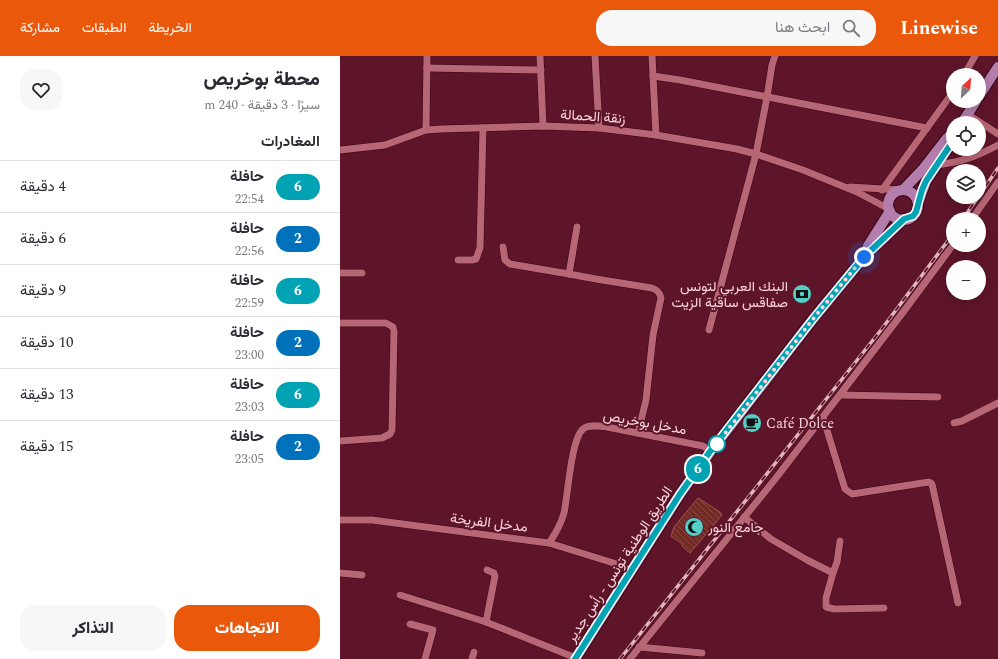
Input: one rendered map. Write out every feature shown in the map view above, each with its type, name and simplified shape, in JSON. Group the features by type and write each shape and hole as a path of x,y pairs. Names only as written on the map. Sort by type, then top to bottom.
{"main road":[{"path":"986,85 998,67"},
{"path":"968,114 972,108"},
{"path":"946,139 923,169 902,190 892,195 888,204 889,210 896,217 904,219 913,216 926,181 946,151"},
{"path":"902,190 914,195 918,203"},
{"name":"الطريق الوطنية تونس - رأس جدير","path":"864,257 871,241 889,210"},
{"name":"الطريق الوطنية تونس - رأس جدير","path":"575,658 680,494 707,448 864,257 904,219"}],"street":[{"path":"426,130 427,56"},
{"path":"540,56 543,126"},
{"path":"594,56 599,128"},
{"path":"652,56 656,135"},
{"path":"709,330 756,154 772,65 775,56"},
{"path":"968,68 975,56"},
{"path":"427,68 541,70"},
{"path":"653,76 927,128"},
{"path":"882,190 946,102"},
{"path":"968,114 998,134"},
{"name":"زنقة الحمالة","path":"340,150 386,144 426,130 543,126 599,128 656,135 756,154 803,170 889,210"},
{"path":"458,260 476,259 480,248 483,128"},
{"path":"936,165 960,162 986,152 998,145"},
{"path":"977,212 998,182"},
{"path":"840,186 882,190 902,190"},
{"path":"569,274 577,227"},
{"path":"503,246 505,260 510,264 652,288 657,290 660,294 661,298 650,356 646,400 638,433"},
{"path":"630,659 776,478 948,252"},
{"path":"340,273 362,273"},
{"path":"340,324 386,323 393,327 394,331 392,423 390,434 382,438 340,441"},
{"path":"840,395 938,397"},
{"path":"954,423 998,403"},
{"path":"823,416 845,489 852,494 929,482 932,484 958,603"},
{"name":"مدخل بوخريص","path":"549,543 557,532 564,511 573,456 576,442 581,430 588,427 598,426 707,448"},
{"path":"744,517 771,538 833,573"},
{"name":"مدخل الفريخة","path":"340,520 372,520 549,543 620,565 630,571"},
{"path":"840,541 837,562 826,598 826,607 834,609 884,608"},
{"path":"486,622 495,576 494,573 487,570"},
{"path":"340,573 362,575"},
{"path":"400,595 486,622 575,658"},
{"path":"410,624 433,630 425,659"},
{"path":"639,646 702,653"},
{"path":"685,651 685,659"}],"building":[{"path":"698,498 720,512 722,515 690,553 681,543 671,536 674,527"}],"railway":[{"path":"986,186 998,168"},
{"path":"968,212 973,204"},
{"path":"620,659 881,330 946,243"}],"bus line":[{"name":"6","path":"575,659 680,494 711,450 813,319 864,257 904,219 913,216 916,212 926,181 946,151"}],"place":[{"name":"البنك العربي لتونس صفاقس ساقية الزيت","path":"802,294"},
{"name":"Café Dolce","path":"752,423"},
{"name":"جامع النور","path":"694,527"}],"route":[{"path":"717,444 813,319 864,257"}]}
